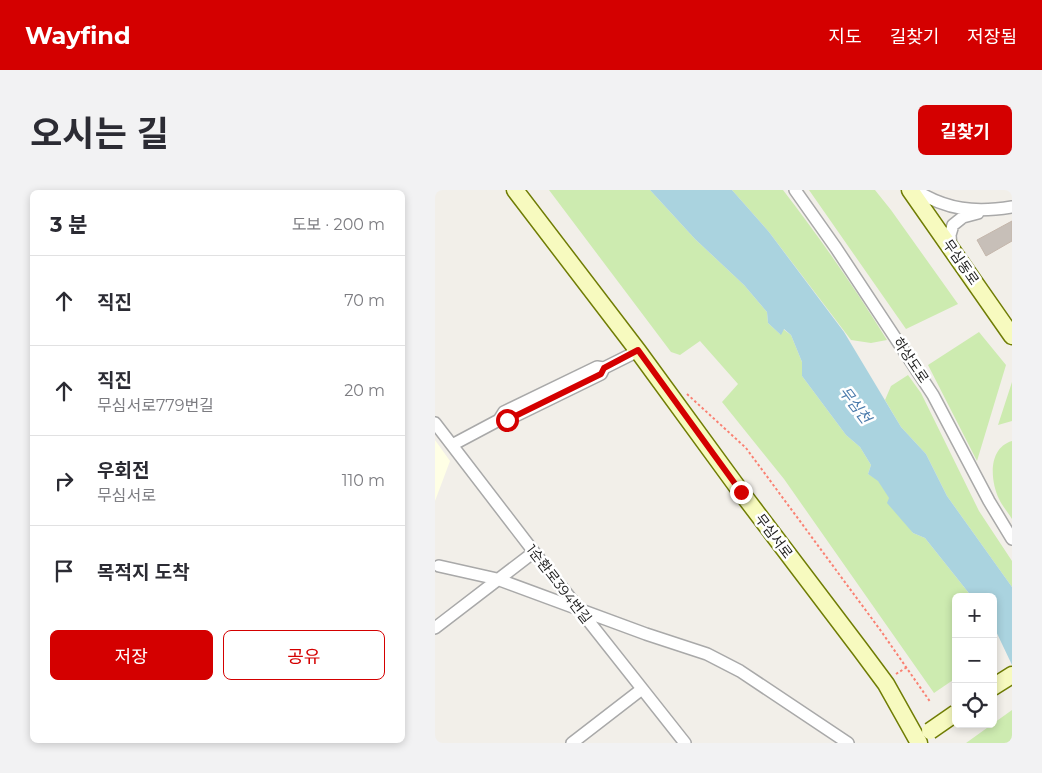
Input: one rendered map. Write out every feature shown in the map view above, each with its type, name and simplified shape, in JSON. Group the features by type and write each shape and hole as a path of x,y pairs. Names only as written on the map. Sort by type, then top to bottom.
{"street":[{"name":"무심서로","path":"515,190 638,350 741,492 886,684 920,739"},
{"name":"하상도로","path":"795,190 842,256 933,394 989,502 1012,539"},
{"name":"무심동로","path":"910,190 1012,336"},
{"path":"915,190 946,206 968,210 1012,207"},
{"path":"951,248 950,235 953,225 963,218 987,210"},
{"path":"452,445 499,420 504,412 597,367 604,368 638,350"},
{"name":"1순환로394번길","path":"435,423 685,743"},
{"path":"435,628 534,552"},
{"path":"439,566 497,580 707,654 740,672 848,743"},
{"path":"997,684 1012,675"},
{"path":"572,743 642,689"},
{"path":"920,739 952,716"}],"path":[{"path":"687,394 746,448 907,667 931,703"},
{"path":"894,675 907,667"}],"shaded area":[{"path":"435,440 450,461 435,501"}],"green space":[{"path":"549,190 650,190 695,239 744,285 767,312 768,323 780,334 783,329 791,335 802,362 802,376 846,435 860,447 871,465 868,474 878,480 913,533 925,538 969,593 952,593 952,681 934,693 784,479 722,402 738,384 700,341 680,355 671,352"},
{"path":"732,190 783,190 837,264 887,340 871,343 851,340 769,232"},
{"path":"809,190 875,190 958,304 906,329"},
{"path":"979,332 1006,365 977,461 928,365"},
{"path":"908,375 921,393 979,511 1012,561 1012,587 947,496 926,454 901,427 885,400 891,386"},
{"path":"1012,382 1012,421 998,425"},
{"path":"1012,441 1012,519 996,491 993,466 999,450"},
{"path":"1012,710 1012,743 966,743 987,728 997,728 997,721"}],"water":[{"name":"무심천","path":"650,190 732,190 769,232 844,332 901,427 926,454 947,496 1012,587 1012,665 997,633 997,593 969,593 925,538 913,533 887,503 889,498 878,481 868,474 871,465 860,447 846,435 802,376 802,362 791,335 784,329 781,335 768,323 767,312 744,285 695,239"}],"building":[{"path":"1012,221 1012,241 986,256 977,240"}],"route":[{"path":"507,420 601,374 604,368 638,350 741,492"}]}
